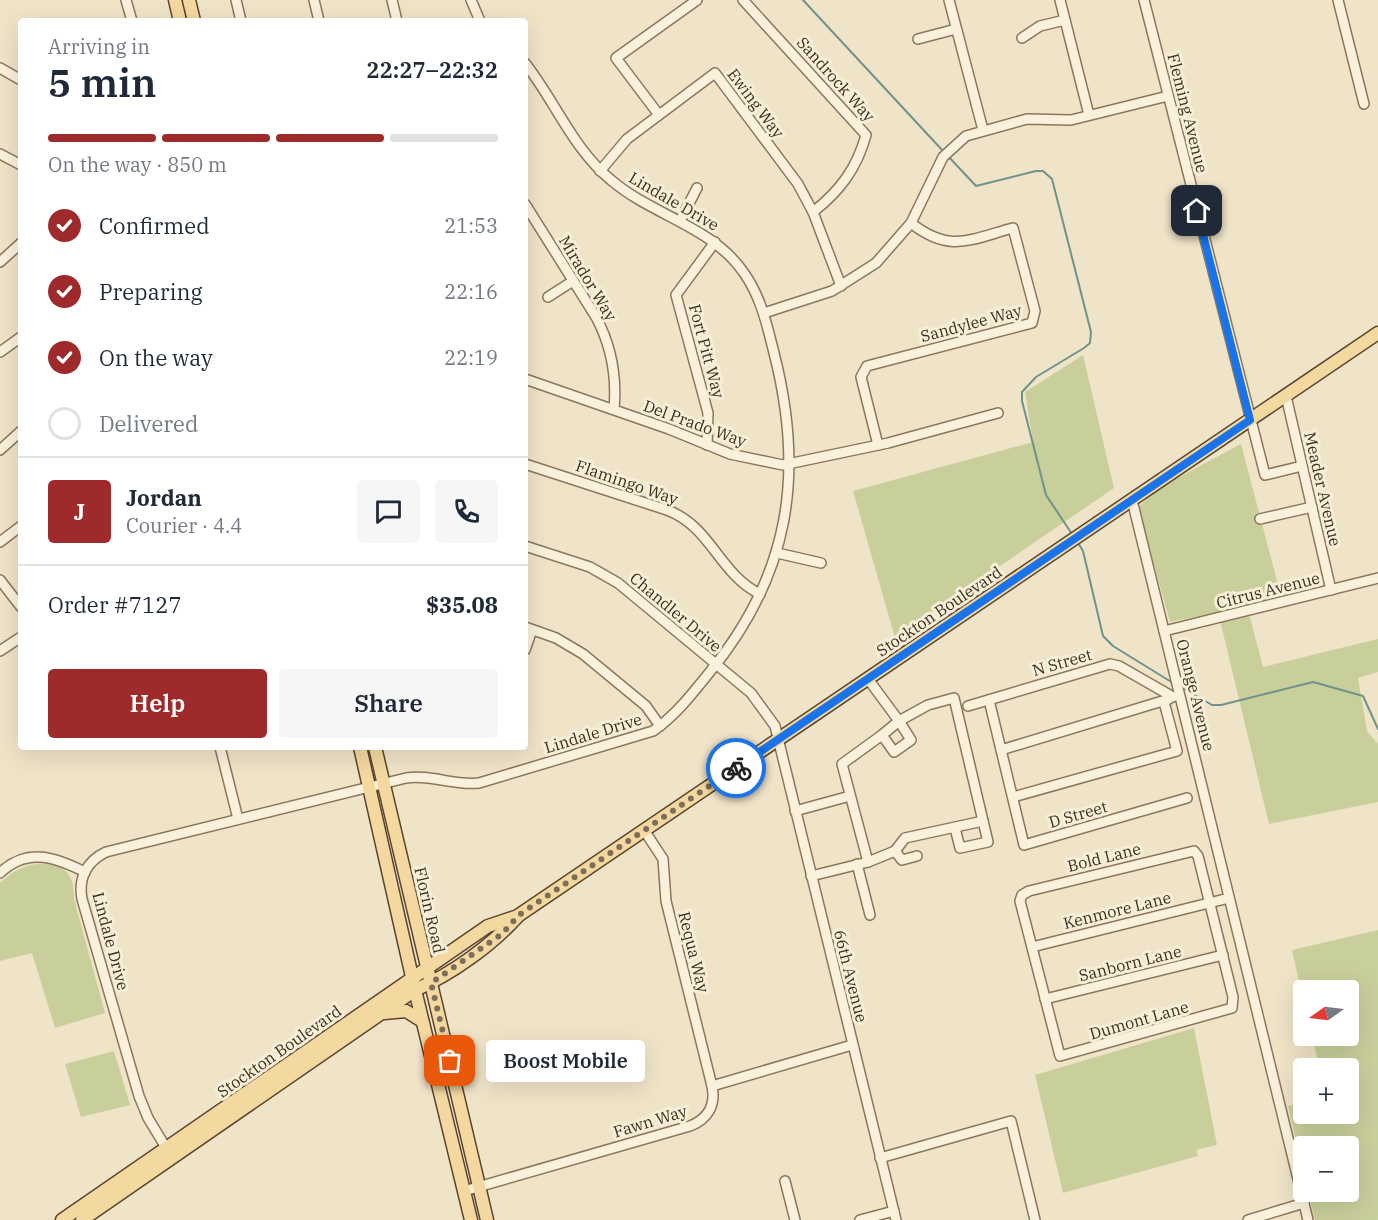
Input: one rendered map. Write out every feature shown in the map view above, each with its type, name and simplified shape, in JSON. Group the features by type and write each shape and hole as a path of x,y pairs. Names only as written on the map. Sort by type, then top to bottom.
{"main road":[{"path":"175,0 179,18"},
{"path":"189,0 193,18"},
{"name":"Stockton Boulevard","path":"82,1220 170,1153 414,985 431,983 502,934 519,915 1378,333"},
{"name":"Florin Road","path":"361,750 422,1021 471,1220"},
{"name":"Florin Road","path":"376,750 487,1220"},
{"name":"Stockton Boulevard","path":"62,1220 170,1153 383,1013 414,985 426,969 488,926 519,915"},
{"path":"420,941 435,952 453,951"},
{"path":"383,1013 406,1011 422,1021"}],"street":[{"path":"126,0 131,18"},
{"path":"236,0 240,18"},
{"path":"314,0 318,18"},
{"path":"392,0 396,18"},
{"path":"471,0 479,18"},
{"path":"659,115 616,58 697,0"},
{"name":"Sandrock Way","path":"743,0 866,135 848,177 838,190 813,212"},
{"path":"949,0 983,129"},
{"path":"1060,0 1089,116"},
{"name":"Fleming Avenue","path":"1144,0 1265,475 1302,466"},
{"path":"1338,0 1364,104"},
{"path":"1022,38 1034,29 1065,20"},
{"path":"918,39 957,29"},
{"path":"0,68 18,78"},
{"name":"Lindale Drive","path":"170,1153 148,1118 139,1096 82,900 81,885 85,872 93,860 106,852 384,783 421,777 456,784 479,783 646,733 660,726 679,709 717,664 742,628 760,594 777,553 787,508 791,464 784,396 764,313 743,271 715,242 631,195 600,171 578,144 528,68"},
{"name":"Ewing Way","path":"600,171 621,143 715,73 788,171 813,212 841,286"},
{"path":"764,313 807,301 841,286 876,263 911,223 929,191 942,160 953,145 966,136 983,129 1027,119 1063,120 1089,116 1168,96"},
{"path":"0,154 18,163"},
{"path":"680,221 697,188"},
{"name":"Mirador Way","path":"528,209 600,324 610,350 615,379 614,410"},
{"name":"Sandylee Way","path":"878,445 861,378 867,366 1032,323 1035,318 1013,228 977,240 956,243 930,236 911,223"},
{"name":"Fort Pitt Way","path":"707,445 708,413 676,295 715,242"},
{"path":"0,262 18,246"},
{"path":"548,297 573,281"},
{"path":"0,352 18,339"},
{"name":"Del Prado Way","path":"528,380 748,459 791,464 878,445 998,412"},
{"name":"Meader Avenue","path":"1286,396 1331,590"},
{"path":"0,450 18,434"},
{"name":"Flamingo Way","path":"528,465 667,510 687,520 708,539 728,571 760,594"},
{"name":"Orange Avenue","path":"1132,500 1174,672 1174,696 1229,898 1308,1220"},
{"path":"1260,519 1312,507"},
{"path":"0,542 18,528"},
{"name":"Chandler Drive","path":"528,547 582,564 625,587 751,693 775,726 778,740"},
{"path":"777,553 821,563"},
{"name":"Citrus Avenue","path":"1164,631 1378,578"},
{"path":"0,580 18,603"},
{"path":"528,628 556,638 583,654 646,705 660,726"},
{"path":"0,651 18,638"},
{"name":"N Street","path":"968,706 1110,664 1119,666 1174,696"},
{"path":"868,679 911,740 894,753 882,735"},
{"path":"989,700 1012,797 1177,751 1174,696 1001,750"},
{"path":"868,862 842,764 899,721 928,705 954,698 988,842 960,849 955,828"},
{"name":"66th Avenue","path":"778,740 895,1216"},
{"path":"221,750 238,819"},
{"path":"795,811 850,796"},
{"name":"D Street","path":"1012,797 1024,846 1187,798"},
{"path":"811,876 868,862 895,851 905,838 983,821"},
{"name":"Requa Way","path":"644,830 663,859 666,901 712,1086"},
{"path":"895,851 902,860 917,856"},
{"name":"Bold Lane","path":"1032,947 1020,901 1022,895 1029,891 1194,852 1198,856 1210,903"},
{"path":"0,873 14,862 36,856 58,859 85,872"},
{"path":"857,864 870,915"},
{"path":"1210,903 1229,898"},
{"name":"Kenmore Lane","path":"1032,947 1210,903"},
{"name":"Dumont Lane","path":"1032,947 1058,1054 1068,1056 1229,1009 1233,1001 1210,903"},
{"name":"Sanborn Lane","path":"1045,999 1223,955"},
{"path":"712,1086 852,1045"},
{"name":"Fawn Way","path":"464,1191 697,1124 711,1108 712,1086"},
{"path":"880,1158 1011,1120 1035,1220"},
{"path":"785,1181 795,1220"},
{"path":"1248,1220 1304,1203"},
{"path":"860,1220 895,1216"}],"green space":[{"path":"1083,355 1114,488 895,638 853,491 1033,442 1025,392"},
{"path":"1241,444 1282,600 1248,610 1263,667 1378,639 1378,672 1358,678 1367,731 1378,744 1378,802 1269,824 1218,612 1170,622 1138,508 1155,490"},
{"path":"47,863 65,871 71,879 74,899 105,1013 55,1028 32,953 0,961 0,883 22,868"},
{"path":"1378,930 1378,1220 1315,1220 1311,1202 1359,1202 1359,1136 1295,1136 1288,1106 1293,1105 1293,1124 1359,1124 1359,1058 1317,1058 1314,1046 1359,1046 1359,980 1299,980 1292,950"},
{"path":"1194,1028 1217,1145 1196,1150 1198,1156 1063,1193 1035,1075"},
{"path":"114,1051 130,1105 81,1117 65,1064"}],"waterway":[{"path":"803,0 943,151"},
{"path":"947,155 976,186 1036,171 1043,171 1052,179 1091,332 1090,343 1036,377 1022,392 1022,401 1046,495 1072,534"},
{"path":"1077,541 1083,551 1103,636 1113,646 1173,683"},
{"path":"1181,687 1212,705 1221,705 1313,682 1363,696 1378,729"}],"way so far":[{"path":"450,1061 431,983 502,934 519,915 736,768"}],"place":[{"name":"Boost Mobile","path":"450,1061"}],"route":[{"path":"736,768 1250,420 1197,211"}]}
